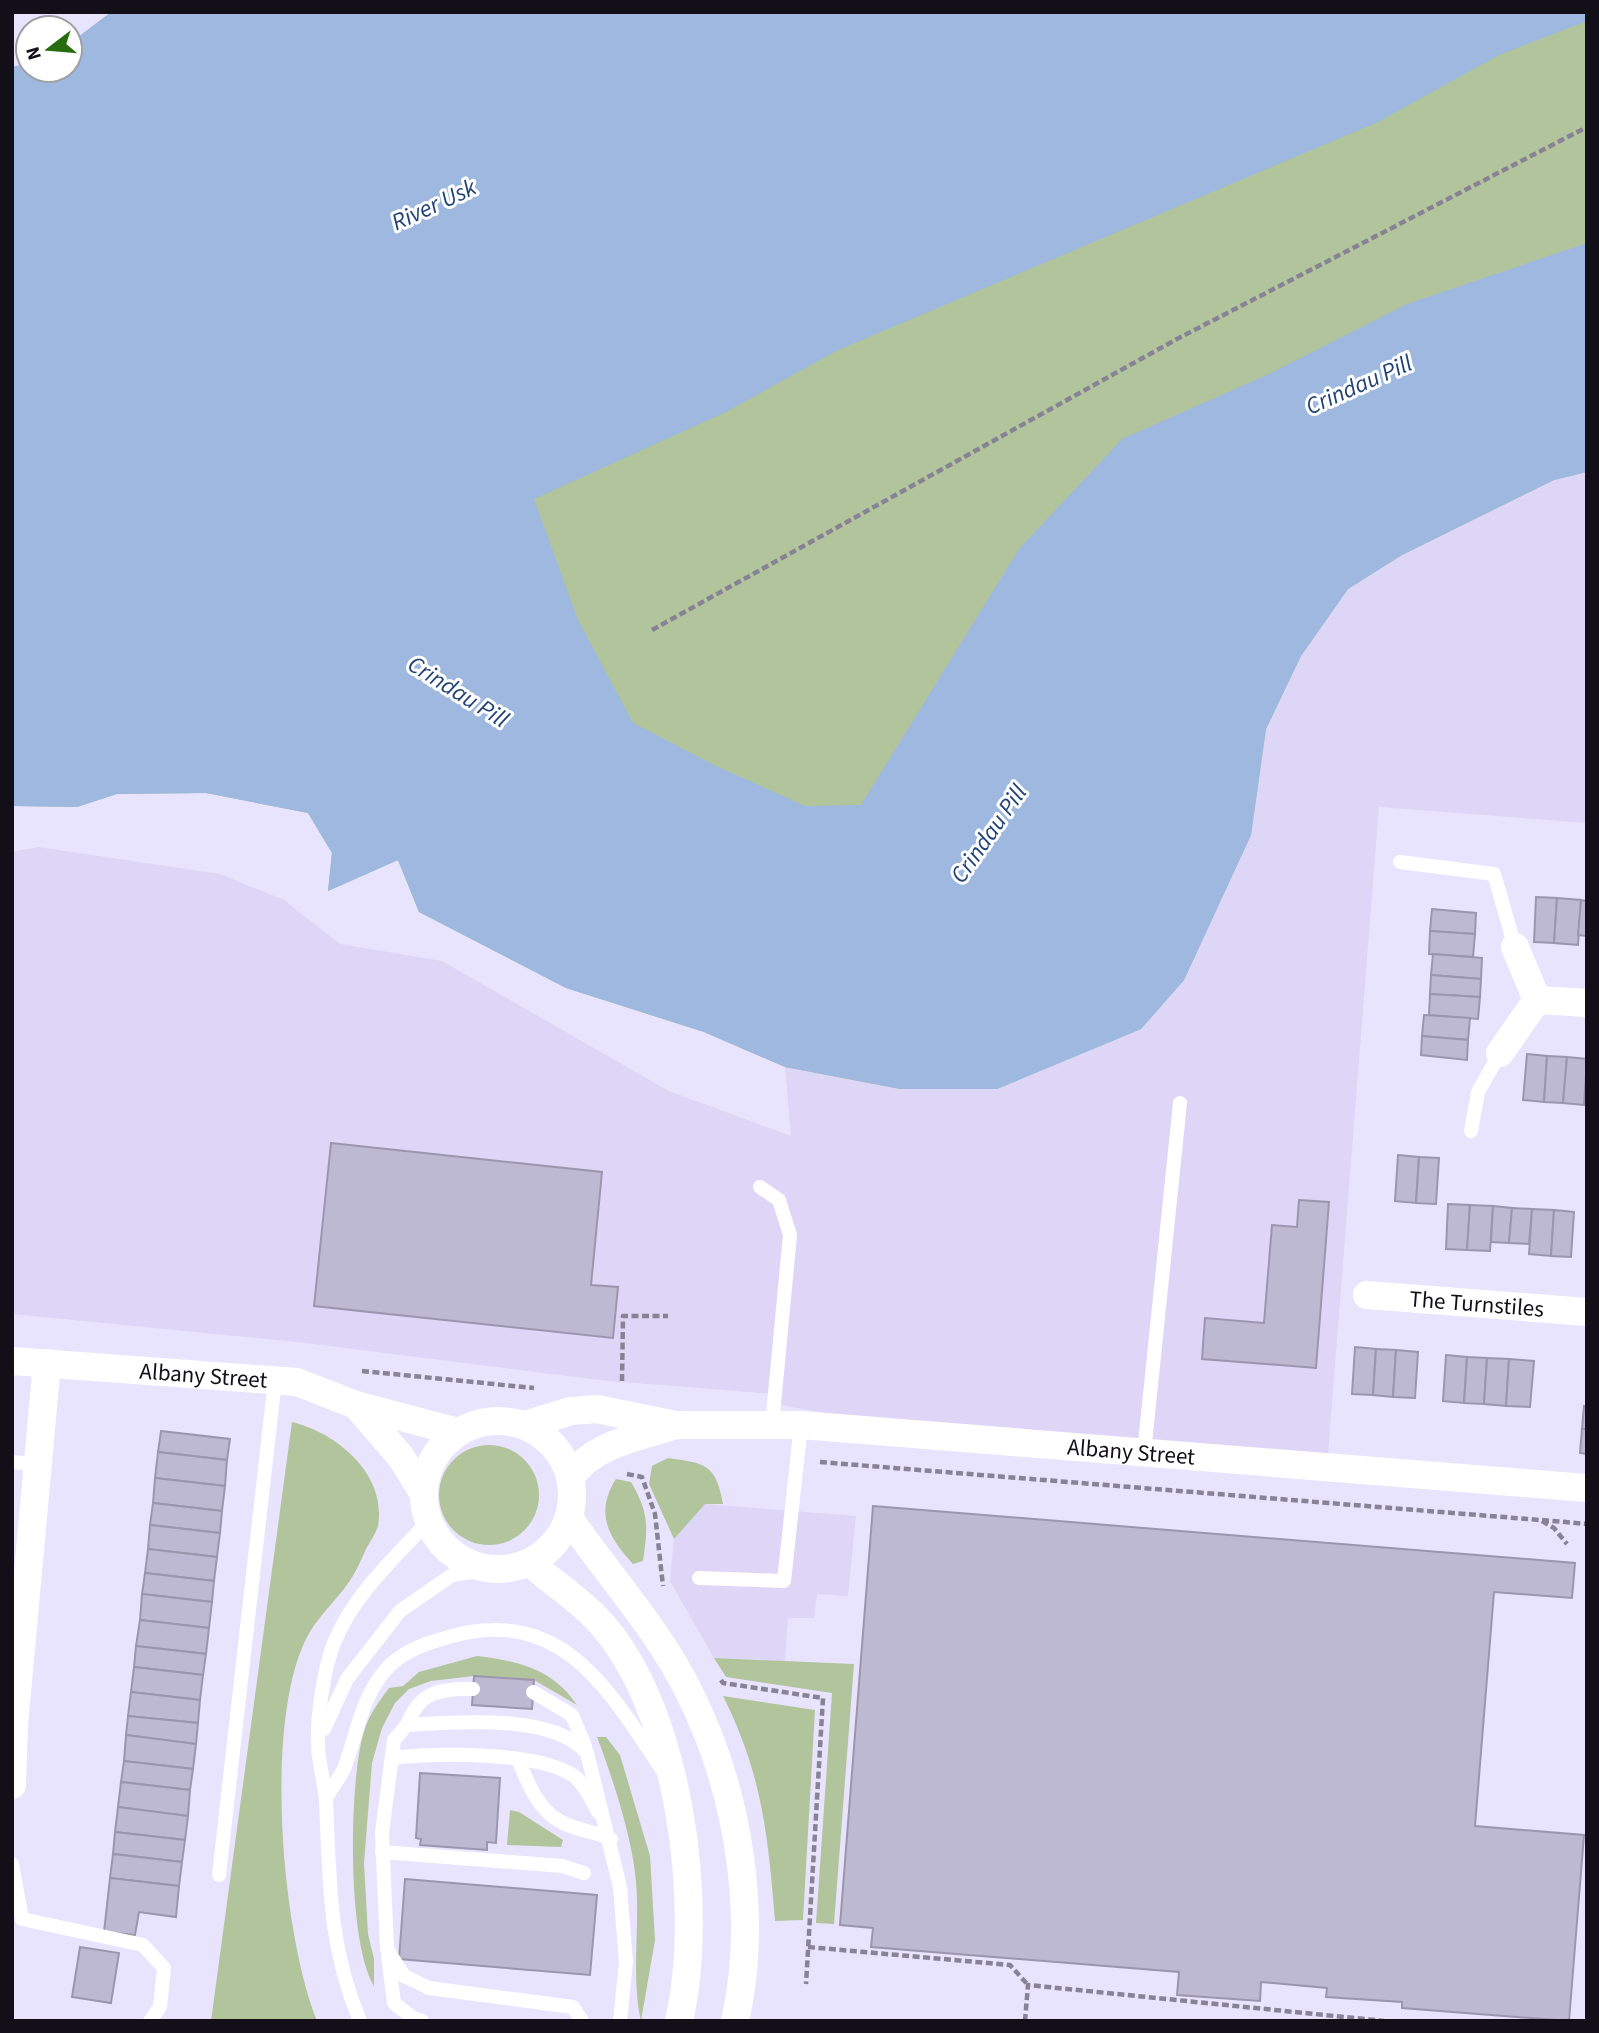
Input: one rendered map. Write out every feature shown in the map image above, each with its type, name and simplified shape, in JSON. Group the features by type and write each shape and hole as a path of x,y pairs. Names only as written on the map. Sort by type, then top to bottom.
{"street":[{"path":"1516,947 1537,1000"},
{"path":"1537,1000 1587,1003"},
{"path":"1500,1053 1537,1000"},
{"name":"The Turnstiles","path":"1367,1295 1587,1312"},
{"name":"Albany Street","path":"12,1361 297,1382 356,1405 458,1432"},
{"path":"12,1785 25,1463 47,1363"},
{"name":"Albany Street","path":"356,1405 401,1457 423,1493"},
{"name":"Albany Street","path":"525,1425 571,1411 597,1409 676,1425 801,1425 1587,1488"},
{"path":"491,1420 525,1425 555,1446 570,1478 573,1498 569,1518 554,1544 530,1563 510,1569 490,1569 470,1564 452,1554 438,1539 428,1522 423,1493 433,1458 458,1432 491,1420"},
{"name":"Albany Street","path":"570,1478 579,1465 595,1453 676,1425"},
{"path":"569,1518 663,1648 691,1694 729,1797 742,1867 741,1994 735,2021"},
{"path":"530,1563 599,1621 641,1682 672,1784 685,1846 691,1916 679,2021"}],"lane":[{"path":"1400,862 1494,874 1516,947"},
{"path":"1471,1131 1478,1092 1500,1053"},
{"path":"1144,1453 1180,1103"},
{"path":"760,1188 779,1200 790,1235 772,1424"},
{"path":"219,1875 275,1380"},
{"path":"699,1578 784,1581 801,1425"},
{"path":"360,2021 344,1983 333,1934 326,1798 318,1743 326,1672 334,1643 359,1600 428,1522"},
{"path":"318,1743 347,1679 400,1611 452,1576 490,1569"},
{"path":"326,1798 344,1767 358,1717 384,1671 401,1657 425,1644 494,1629 553,1642 580,1661 609,1690 672,1784"},
{"path":"422,2021 413,2018 394,2003 387,1949 382,1833 391,1758 394,1740 407,1725 423,1697 435,1690 473,1689"},
{"path":"533,1692 572,1715 587,1753 611,1839 620,1887 625,1962 620,2021"},
{"path":"407,1725 455,1722 541,1727 577,1741 587,1753"},
{"path":"391,1758 419,1755 518,1759 558,1768 577,1778 611,1839"},
{"path":"518,1759 536,1798 549,1812 565,1824 611,1839"},
{"path":"382,1852 559,1865 584,1873"},
{"path":"12,1864 22,1919 143,1945 164,1968 160,2007 150,2021"},
{"path":"387,1949 404,1976 429,1988 573,2007 582,2021"}],"path":[{"path":"652,631 1177,339 1587,127"},
{"path":"622,1395 623,1316 668,1316"},
{"path":"361,1371 542,1388"},
{"path":"797,1460 1587,1524"},
{"path":"627,1468 617,1472 642,1477 655,1514 662,1584 668,1595"},
{"path":"1541,1520 1554,1528 1567,1544"},
{"path":"716,1672 723,1683 823,1698 806,1984"},
{"path":"808,1947 1010,1965 1028,1985 1384,2021"},
{"path":"1025,2021 1028,1985"},
{"path":"1288,2012 1288,2021"}],"shaded area":[{"path":"1587,472 1587,823 1379,807 1327,1467 976,1440 775,1404 775,1394 599,1380 298,1342 12,1314 12,852 38,847 220,874 284,900 340,944 442,961 669,1091 791,1136 785,1067 900,1089 1251,835 1266,729 1301,656 1348,589 1402,555 1554,480"},
{"path":"705,1504 856,1516 848,1596 817,1594 814,1618 788,1618 785,1661 714,1658 670,1581 674,1539"}],"green space":[{"path":"1587,12 1587,472 1554,480 1402,555 1348,589 1301,656 1266,729 1251,835 1184,980 1141,1029 997,1089 900,1089 785,1067 704,1032 566,988 419,912 398,860 328,891 332,853 308,813 206,793 117,794 77,807 12,806 12,534"},
{"path":"292,1422 326,1436 355,1459 367,1473 375,1489 379,1507 377,1529 354,1574 314,1625 305,1641 292,1679 285,1725 282,1831 287,1885 305,1983 317,2021 211,2021"},
{"path":"479,1445 499,1445 525,1459 536,1476 539,1495 536,1514 525,1531 499,1545 479,1545 461,1537 447,1523 439,1505 439,1485 447,1467 461,1453"},
{"path":"668,1458 700,1464 707,1468 717,1481 723,1504 705,1504 674,1539 649,1484 652,1466"},
{"path":"616,1479 631,1482 646,1520 643,1561 633,1564 611,1535 605,1514 609,1491"},
{"path":"477,1656 520,1664 546,1675 577,1705 534,1680 474,1676 431,1681 409,1689 395,1703 382,1728 372,1763 364,1863 368,1934 374,1959 374,1986 365,1965 359,1935 353,1863 355,1790 365,1728 389,1688 403,1686 419,1672"},
{"path":"714,1658 854,1664 834,1924 816,1923 832,1693 726,1677"},
{"path":"723,1696 815,1710 803,1920 775,1921 766,1833 755,1779 747,1752"},
{"path":"597,1737 606,1737 620,1755 650,1856 655,1940 641,2021 636,1970 637,1899 634,1865 621,1808"},
{"path":"510,1810 519,1812 563,1840 561,1847 507,1845"}],"water":[{"path":"111,12 1587,12 1587,21 1499,55 1378,122 838,350 726,412 534,499 578,620 633,723 716,766 805,806 861,805 1019,549 1122,439 1269,374 1407,304 1587,243 1587,472 1554,480 1402,555 1348,589 1301,656 1266,729 1251,835 1184,980 1141,1029 997,1089 900,1089 785,1067 704,1032 566,988 419,912 398,860 328,891 332,853 308,813 206,793 117,794 77,807 12,806 12,67 14,84 84,84 84,32"}],"building":[{"path":"1536,897 1557,898 1554,943 1534,942"},
{"path":"1557,898 1581,900 1578,945 1554,943"},
{"path":"1581,900 1587,901 1587,936 1578,935"},
{"path":"1432,909 1476,913 1475,934 1430,931"},
{"path":"1430,931 1475,934 1473,957 1429,954"},
{"path":"1433,954 1482,958 1481,979 1431,975"},
{"path":"1431,975 1481,979 1480,997 1430,994"},
{"path":"1430,994 1480,997 1478,1019 1429,1015"},
{"path":"1424,1015 1470,1018 1468,1040 1422,1036"},
{"path":"1422,1036 1468,1040 1467,1060 1421,1055"},
{"path":"1527,1054 1547,1056 1544,1102 1523,1100"},
{"path":"1547,1056 1567,1057 1563,1103 1544,1102"},
{"path":"1567,1057 1587,1059 1584,1105 1563,1103"},
{"path":"331,1143 602,1172 591,1285 618,1287 613,1338 314,1306"},
{"path":"1398,1155 1419,1157 1416,1203 1395,1201"},
{"path":"1419,1157 1439,1158 1436,1204 1416,1203"},
{"path":"1299,1200 1329,1202 1316,1368 1202,1359 1205,1318 1264,1323 1272,1225 1297,1227"},
{"path":"1448,1204 1470,1205 1467,1250 1446,1249"},
{"path":"1470,1205 1493,1206 1490,1251 1467,1250"},
{"path":"1493,1206 1512,1208 1509,1243 1491,1242"},
{"path":"1512,1208 1532,1209 1529,1244 1509,1243"},
{"path":"1532,1209 1554,1210 1551,1256 1529,1254"},
{"path":"1554,1210 1574,1212 1571,1257 1551,1256"},
{"path":"1355,1347 1376,1349 1373,1395 1352,1394"},
{"path":"1376,1349 1396,1350 1393,1397 1373,1395"},
{"path":"1396,1350 1418,1352 1415,1398 1393,1397"},
{"path":"1446,1355 1467,1357 1464,1403 1443,1401"},
{"path":"1467,1357 1487,1358 1484,1404 1464,1403"},
{"path":"1487,1358 1509,1359 1506,1406 1484,1404"},
{"path":"1509,1359 1534,1361 1530,1407 1506,1406"},
{"path":"1584,1406 1587,1407 1587,1429 1582,1429"},
{"path":"1582,1429 1587,1429 1587,1454 1580,1453"},
{"path":"161,1431 230,1439 227,1460 158,1452"},
{"path":"158,1452 227,1460 225,1486 155,1478"},
{"path":"155,1478 225,1486 222,1511 153,1503"},
{"path":"153,1503 222,1511 220,1533 150,1525"},
{"path":"873,1506 1575,1563 1572,1598 1494,1592 1475,1826 1584,1835 1569,2021 1402,2008 1402,2002 1326,1997 1327,1988 1261,1982 1260,2001 1177,1995 1179,1972 871,1947 873,1928 840,1925"},
{"path":"150,1525 220,1533 217,1557 148,1549"},
{"path":"148,1549 217,1557 214,1581 145,1573"},
{"path":"145,1573 214,1581 212,1602 142,1594"},
{"path":"142,1594 212,1602 209,1628 140,1620"},
{"path":"140,1620 209,1628 206,1654 136,1646"},
{"path":"136,1646 206,1654 203,1675 134,1667"},
{"path":"134,1667 203,1675 200,1700 131,1692"},
{"path":"474,1676 534,1680 532,1709 472,1705"},
{"path":"131,1692 200,1700 198,1723 128,1716"},
{"path":"128,1716 198,1723 196,1744 126,1735"},
{"path":"126,1735 196,1744 193,1769 124,1761"},
{"path":"124,1761 193,1769 190,1790 121,1782"},
{"path":"420,1773 500,1778 496,1843 487,1842 487,1850 420,1845 421,1839 416,1838"},
{"path":"121,1782 190,1790 188,1816 118,1807"},
{"path":"118,1807 188,1816 185,1840 115,1832"},
{"path":"115,1832 185,1840 182,1862 113,1854"},
{"path":"113,1854 182,1862 179,1886 110,1878"},
{"path":"110,1878 179,1886 176,1917 139,1912 135,1935 104,1932"},
{"path":"405,1879 597,1895 590,1975 399,1959"},
{"path":"80,1947 119,1953 111,2003 72,1997"}],"water label":[{"name":"River Usk","path":"434,205"},
{"name":"Crindau Pill","path":"1359,385"},
{"name":"Crindau Pill","path":"458,692"},
{"name":"Crindau Pill","path":"989,834"}]}
